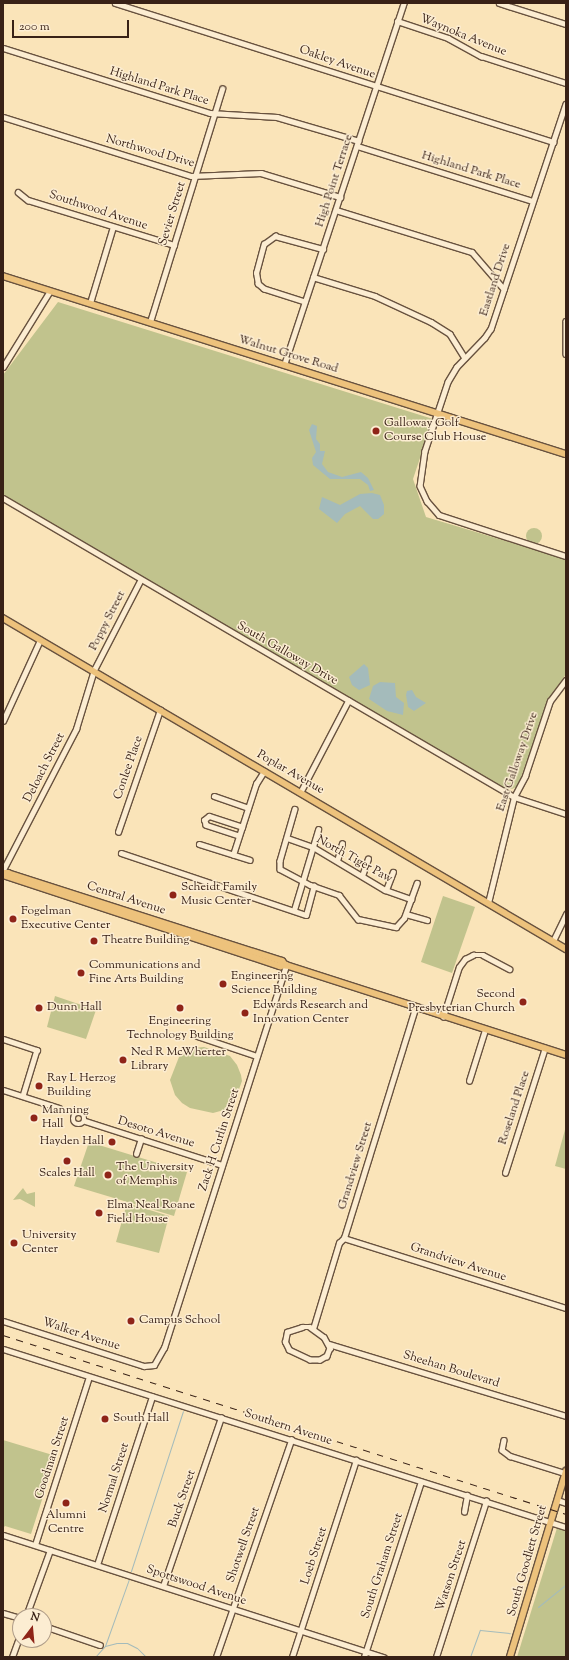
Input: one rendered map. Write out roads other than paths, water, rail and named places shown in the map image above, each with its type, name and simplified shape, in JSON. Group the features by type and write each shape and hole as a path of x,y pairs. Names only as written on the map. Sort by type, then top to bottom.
{"main road":[{"name":"Walnut Grove Road","path":"3,276 566,454"},
{"name":"Poplar Avenue","path":"3,618 94,670 566,949"},
{"name":"Central Avenue","path":"3,873 273,964 286,965 442,1017 566,1055"},
{"name":"South Goodlett Street","path":"510,1657 566,1472"}],"street":[{"name":"Oakley Avenue","path":"115,3 553,142"},
{"path":"499,3 566,24"},
{"name":"High Point Terrace","path":"284,365 358,144 398,21 402,4"},
{"name":"Waynoka Avenue","path":"398,21 448,38 481,56 566,84"},
{"name":"Highland Park Place","path":"3,48 214,114 281,117 358,144 533,201"},
{"name":"Sevier Street","path":"150,322 222,89"},
{"name":"Eastland Drive","path":"566,104 489,333 465,358 451,377 425,451 420,486 427,501 439,515 566,556"},
{"name":"Northwood Drive","path":"3,118 195,176 261,173 340,197"},
{"name":"Southwood Avenue","path":"18,192 28,200 174,245"},
{"path":"336,210 472,252 504,289"},
{"path":"90,303 113,227"},
{"path":"305,302 264,289 256,281 264,244 272,236 282,237 322,249"},
{"path":"313,277 375,296 437,325 450,334 465,358"},
{"path":"3,367 50,291"},
{"path":"566,321 566,354"},
{"name":"South Galloway Drive","path":"3,498 140,581 514,797 566,814"},
{"name":"Poppy Street","path":"94,670 140,581"},
{"path":"3,721 40,640"},
{"name":"Deloach Street","path":"3,873 76,729 94,670"},
{"name":"East Galloway Drive","path":"488,903 514,797 525,776 550,701 566,680"},
{"path":"301,792 348,701"},
{"name":"Conlee Place","path":"118,832 160,710"},
{"path":"232,855 248,808 264,771"},
{"path":"214,796 248,808"},
{"path":"296,809 280,861 280,869 287,875 339,894 358,919 396,927 406,914 417,883"},
{"path":"239,836 206,825 204,820 209,816 242,827"},
{"path":"294,910 304,881 305,871 318,830"},
{"name":"North Tiger Paw","path":"287,838 313,847 386,890 411,899"},
{"path":"199,844 250,860"},
{"path":"337,861 342,844"},
{"path":"121,853 306,914 314,886"},
{"path":"362,876 368,859"},
{"path":"386,890 393,872"},
{"path":"406,914 426,920"},
{"path":"553,941 566,914"},
{"path":"442,1017 459,967 465,958 473,955 483,955 509,970"},
{"name":"Zack H Curlin Street","path":"154,1365 164,1348 286,965"},
{"name":"Grandview Street","path":"313,1328 340,1244 344,1238 415,1008"},
{"path":"469,1081 485,1030"},
{"path":"197,1036 257,1056"},
{"path":"3,1039 37,1050 23,1096"},
{"name":"Roseland Place","path":"505,1174 545,1048"},
{"path":"3,1090 60,1108"},
{"name":"Desoto Avenue","path":"84,1121 222,1165"},
{"path":"136,1154 141,1139"},
{"name":"Grandview Avenue","path":"344,1238 566,1308"},
{"name":"Walker Avenue","path":"3,1321 144,1366 154,1365"},
{"path":"313,1328 297,1328 287,1332 285,1342 291,1352 305,1359 320,1360 330,1352 329,1344"},
{"name":"Sheehan Boulevard","path":"313,1328 329,1344 566,1416"},
{"name":"Southern Avenue","path":"3,1349 566,1527"},
{"name":"Goodman Street","path":"36,1545 89,1377"},
{"name":"Normal Street","path":"97,1565 152,1397"},
{"name":"Buck Street","path":"163,1586 221,1418"},
{"name":"Shotwell Street","path":"216,1657 291,1440"},
{"path":"504,1440 502,1450 510,1456 566,1472"},
{"name":"Loeb Street","path":"292,1657 356,1460"},
{"name":"South Graham Street","path":"364,1657 421,1482"},
{"path":"464,1512 467,1495"},
{"path":"557,1500 566,1502"},
{"name":"Watson Street","path":"436,1657 486,1501"},
{"name":"Spottswood Avenue","path":"3,1534 384,1657"},
{"path":"29,1608 50,1550"},
{"path":"52,1629 100,1645"}],"water":[{"path":"312,424 317,426 316,439 320,444 320,451 325,451 322,464 328,472 342,477 361,472 368,478 374,490 370,491 368,485 360,479 330,479 313,465 312,458 316,452 309,430"},
{"path":"372,493 380,495 384,505 384,514 378,519 373,519 360,506 345,514 337,523 319,509 322,497 340,505 360,494"},
{"path":"364,664 368,668 370,685 359,690 352,685 349,677"},
{"path":"380,682 395,683 396,697 404,703 403,715 387,711 369,699 373,686"},
{"path":"412,690 416,697 426,703 414,711 408,707 406,695 407,691"}],"waterway":[{"path":"131,1571 183,1411"},
{"path":"105,1646 129,1579"},
{"path":"538,1607 566,1584"},
{"path":"470,1657 480,1630 510,1633"},
{"path":"95,1657 105,1646 117,1643 127,1643 137,1648 146,1657"}],"railway":[{"path":"3,1335 566,1514"}],"place":[{"name":"Galloway Golf Course Club House","path":"376,431"},
{"name":"Scheidt Family Music Center","path":"173,895"},
{"name":"Fogelman Executive Center","path":"13,919"},
{"name":"Theatre Building","path":"94,941"},
{"name":"Communications and Fine Arts Building","path":"81,973"},
{"name":"Engineering Science Building","path":"223,984"},
{"name":"Second Presbyterian Church","path":"523,1002"},
{"name":"Dunn Hall","path":"39,1008"},
{"name":"Engineering Technology Building","path":"180,1008"},
{"name":"Edwards Research and Innovation Center","path":"245,1013"},
{"name":"Ned R McWherter Library","path":"123,1060"},
{"name":"Ray L Herzog Building","path":"39,1086"},
{"name":"Manning Hall","path":"34,1118"},
{"name":"Hayden Hall","path":"112,1142"},
{"name":"Scales Hall","path":"67,1161"},
{"name":"The University of Memphis","path":"108,1175"},
{"name":"Elma Neal Roane Field House","path":"99,1213"},
{"name":"University Center","path":"14,1243"},
{"name":"Campus School","path":"131,1321"},
{"name":"South Hall","path":"105,1419"},
{"name":"Alumni Centre","path":"66,1503"}]}
